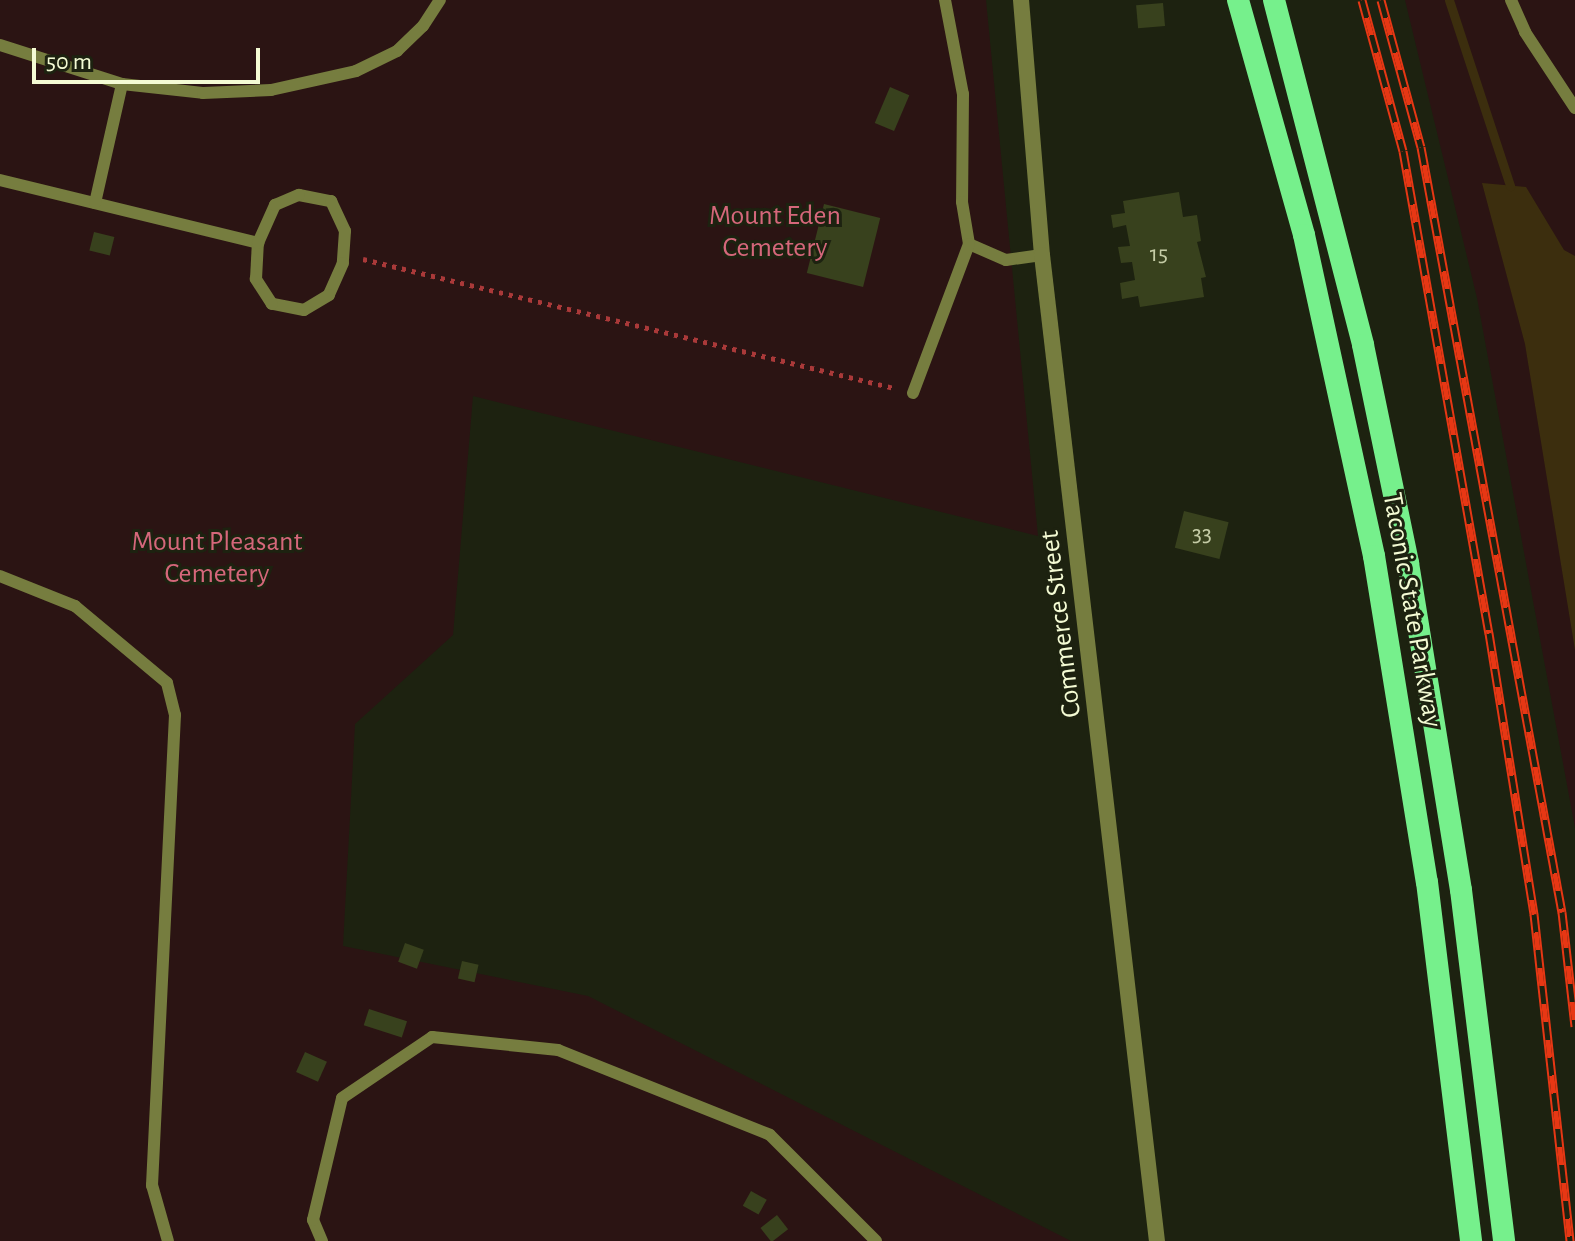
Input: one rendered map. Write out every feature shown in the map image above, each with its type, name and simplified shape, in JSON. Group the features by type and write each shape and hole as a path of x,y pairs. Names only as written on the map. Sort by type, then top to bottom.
{"highway":[{"name":"Taconic State Parkway","path":"1238,0 1304,235 1374,556 1424,867 1471,1241"},
{"name":"Taconic State Parkway","path":"1274,0 1341,252 1408,563 1451,820 1504,1241"}],"street":[{"name":"Commerce Street","path":"1021,0 1042,255 1157,1241"}],"lane":[{"path":"0,45 122,84 203,93 257,90 356,71 397,51 423,26 440,0"},
{"path":"913,393 969,244 962,202 963,94 945,0"},
{"path":"1511,0 1525,32 1575,108"},
{"path":"95,203 122,84"},
{"path":"0,180 258,243"},
{"path":"299,195 331,201 345,231 343,254 329,295 304,310 272,304 256,279 258,243 275,205 299,195"},
{"path":"969,244 1006,260 1042,255"},
{"path":"0,576 75,606 167,683 170,693 175,715 152,1185 168,1241"},
{"path":"322,1241 313,1220 342,1098 432,1037 558,1050 770,1135 876,1241"}],"path":[{"path":"343,254 913,393"}],"green space":[{"path":"0,0 986,0 1038,536 473,396 453,635 355,724 343,946 588,996 1071,1241 0,1241"},
{"path":"1405,0 1575,0 1575,828 1477,298"}],"shaded area":[{"path":"1482,183 1526,187 1564,250 1575,256 1575,650 1525,344"}],"building":[{"path":"1163,3 1165,26 1138,28 1136,5"},
{"path":"890,87 909,95 894,131 875,123"},
{"path":"1179,192 1183,217 1197,215 1201,241 1197,242 1206,277 1201,278 1204,297 1140,307 1138,296 1122,299 1120,283 1135,280 1132,262 1121,263 1118,247 1130,246 1126,225 1113,228 1111,215 1125,213 1123,201"},
{"path":"824,204 880,218 863,287 807,273"},
{"path":"94,232 114,237 110,256 89,250"},
{"path":"1184,511 1229,522 1219,559 1175,548"},
{"path":"405,943 424,950 417,969 398,962"},
{"path":"462,961 479,965 475,982 458,979"},
{"path":"369,1009 407,1021 402,1038 364,1025"},
{"path":"305,1052 327,1062 318,1082 296,1072"},
{"path":"751,1191 767,1200 759,1215 743,1206"},
{"path":"777,1215 788,1229 771,1241 760,1228"}],"waterway":[{"path":"1449,0 1510,186"}],"railway":[{"path":"1362,0 1403,151 1489,633 1534,914 1570,1241"},
{"path":"1381,0 1421,147 1562,912 1575,1026"}],"park label":[{"name":"Mount Eden Cemetery","path":"775,232"},
{"name":"Mount Pleasant Cemetery","path":"217,558"}]}
